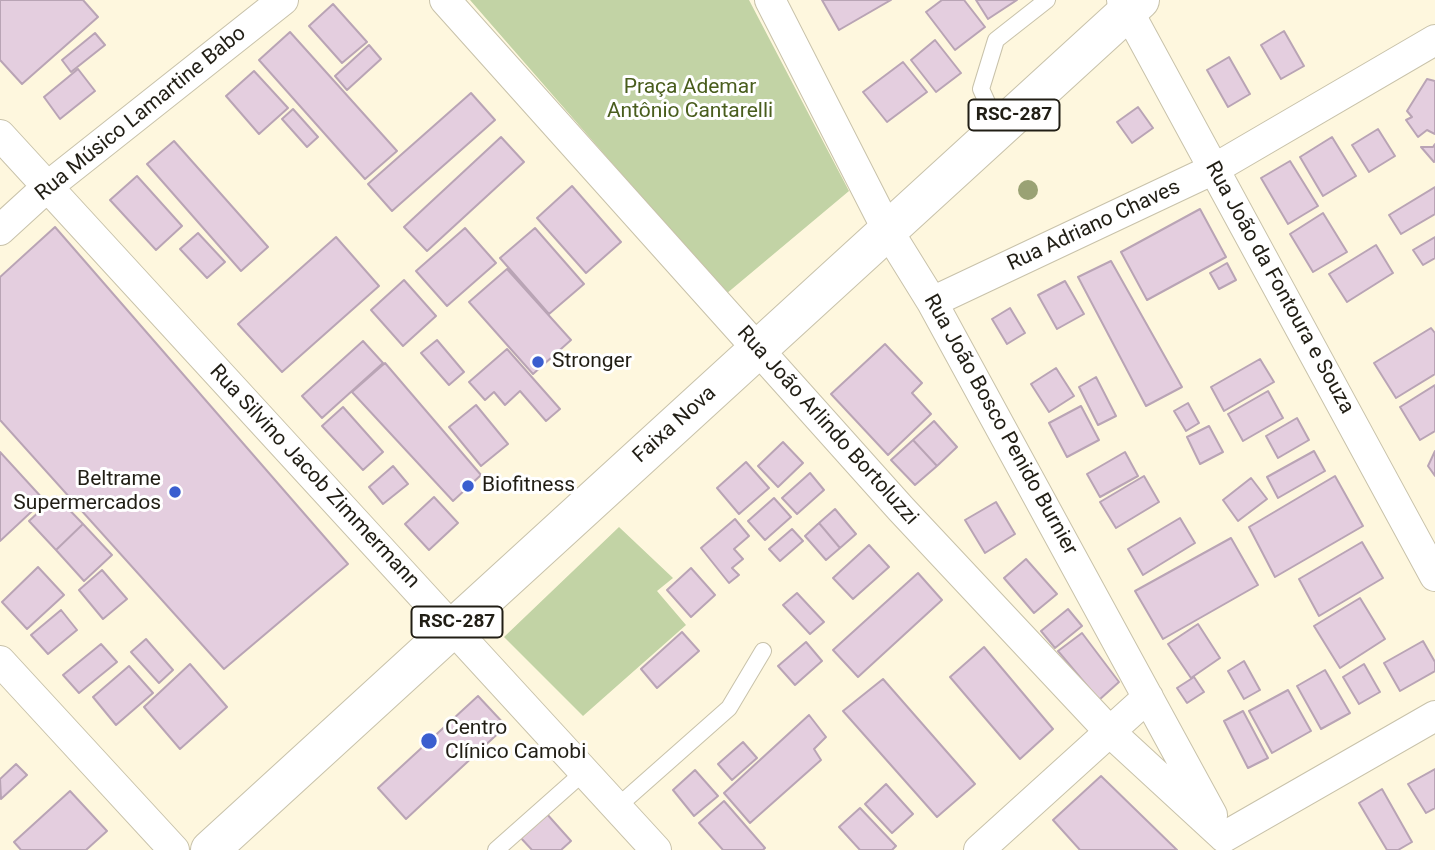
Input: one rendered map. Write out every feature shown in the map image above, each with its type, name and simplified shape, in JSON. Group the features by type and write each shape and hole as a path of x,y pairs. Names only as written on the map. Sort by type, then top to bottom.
{"highway":[{"name":"Faixa Nova","path":"211,850 999,129 1130,4"}],"street":[{"name":"Rua Músico Lamartine Babo","path":"0,230 47,187 283,0"},
{"name":"Rua João Arlindo Bortoluzzi","path":"445,0 901,509 1110,732 1227,844"},
{"name":"Rua João Bosco Penido Burnier","path":"770,0 888,231 932,302 1227,844"},
{"name":"Rua João da Fontoura e Souza","path":"1130,4 1214,169 1435,576"},
{"name":"Rua Adriano Chaves","path":"932,302 1214,169 1435,40"},
{"name":"Rua Silvino Jacob Zimmermann","path":"0,135 656,850"},
{"path":"0,661 174,850"},
{"path":"983,849 1148,697"},
{"path":"1227,844 1435,716"}],"lane":[{"path":"999,129 981,89 996,40 1047,0"},
{"path":"617,807 729,708 763,651"},
{"path":"496,850 584,772"}],"green space":[{"name":"Praça Ademar Antônio Cantarelli","path":"470,0 749,0 849,191 726,294"},
{"path":"619,527 673,578 657,591 686,625 583,716 504,637"}],"building":[{"path":"0,0 83,0 98,17 22,84 0,60"},
{"path":"822,0 891,0 839,30"},
{"path":"942,0 964,0 985,27 955,50 926,12"},
{"path":"976,0 1017,0 988,19"},
{"path":"333,4 367,42 342,63 309,26"},
{"path":"1284,31 1304,66 1281,79 1261,45"},
{"path":"290,32 397,151 365,179 259,60"},
{"path":"95,33 105,45 71,72 62,60"},
{"path":"935,40 961,73 936,92 911,60"},
{"path":"369,45 381,59 347,90 335,76"},
{"path":"1229,57 1250,94 1228,107 1207,70"},
{"path":"903,62 927,92 887,122 863,92"},
{"path":"78,69 95,91 60,119 44,97"},
{"path":"254,71 288,108 259,134 226,96"},
{"path":"1427,79 1435,81 1435,134 1427,130 1418,137 1406,120 1412,117 1407,111"},
{"path":"471,93 495,120 392,211 368,184"},
{"path":"1138,107 1153,128 1132,143 1117,122"},
{"path":"293,109 318,137 307,147 282,119"},
{"path":"1378,129 1395,156 1369,172 1352,145"},
{"path":"501,137 524,162 427,251 404,227"},
{"path":"1332,137 1356,176 1323,196 1300,157"},
{"path":"174,141 268,247 241,271 147,164"},
{"path":"1435,144 1434,162 1421,147 1433,147"},
{"path":"1290,161 1318,206 1288,224 1261,178"},
{"path":"137,176 182,226 156,250 110,200"},
{"path":"572,186 621,242 586,273 537,218"},
{"path":"1435,187 1435,214 1401,234 1389,215"},
{"path":"1200,209 1226,257 1147,300 1121,252"},
{"path":"1323,213 1347,252 1313,272 1290,234"},
{"name":"Beltrame Supermercados","path":"55,227 348,564 224,669 0,420 0,277"},
{"path":"465,228 496,263 447,306 416,271"},
{"path":"535,228 584,284 549,314 500,258"},
{"path":"198,233 225,262 207,278 180,249"},
{"path":"336,237 379,286 282,372 238,324"},
{"path":"1435,237 1435,258 1423,265 1413,250"},
{"path":"1376,245 1393,273 1347,302 1329,274"},
{"path":"1111,261 1182,387 1146,406 1078,277"},
{"path":"1227,263 1236,280 1219,289 1210,273"},
{"path":"507,269 571,340 533,374 469,302"},
{"path":"404,280 436,316 403,346 371,310"},
{"path":"1065,281 1084,314 1057,329 1038,295"},
{"path":"1010,308 1025,333 1007,344 992,319"},
{"path":"1431,328 1435,333 1435,374 1396,398 1374,363"},
{"path":"437,340 464,372 449,385 421,353"},
{"path":"363,341 383,363 322,418 302,396"},
{"path":"885,344 922,383 912,393 931,414 888,455 831,394"},
{"path":"507,349 560,409 546,421 520,391 505,405 494,392 485,400 469,382"},
{"path":"1260,359 1274,382 1224,411 1211,387"},
{"path":"385,363 481,475 453,501 352,392"},
{"path":"1056,368 1074,396 1049,412 1031,384"},
{"path":"1096,377 1116,416 1098,425 1079,387"},
{"path":"1435,385 1435,431 1420,440 1400,407"},
{"path":"1268,391 1283,418 1243,441 1228,414"},
{"path":"1188,403 1199,423 1186,431 1174,411"},
{"path":"476,405 508,444 481,466 449,427"},
{"path":"1081,406 1099,440 1067,457 1049,423"},
{"path":"343,407 383,452 363,470 322,426"},
{"path":"1297,418 1309,440 1278,458 1266,436"},
{"path":"934,421 957,447 937,466 913,440"},
{"path":"1209,426 1223,452 1200,464 1187,437"},
{"path":"913,440 937,466 915,485 891,460"},
{"path":"783,442 803,463 778,487 758,466"},
{"path":"1314,451 1325,471 1278,498 1267,477"},
{"path":"1435,451 1435,476 1428,466"},
{"path":"0,452 44,500 0,541"},
{"path":"1125,452 1138,476 1100,497 1087,474"},
{"path":"746,462 769,488 739,514 717,488"},
{"path":"393,466 408,484 383,504 369,487"},
{"path":"810,473 824,490 797,514 782,498"},
{"path":"1144,476 1159,502 1116,528 1100,502"},
{"path":"1335,476 1363,526 1275,577 1249,527"},
{"path":"1251,478 1267,499 1238,521 1223,500"},
{"path":"56,496 83,524 56,550 29,521"},
{"path":"434,497 458,523 429,550 405,524"},
{"path":"774,498 791,517 765,540 748,521"},
{"path":"996,502 1015,534 985,553 965,520"},
{"path":"835,509 856,534 840,548 819,523"},
{"path":"1180,518 1195,543 1143,575 1128,549"},
{"path":"735,519 749,536 734,549 743,559 732,568 739,575 729,583 701,548"},
{"path":"819,523 840,548 826,560 805,536"},
{"path":"83,524 112,555 84,581 56,550"},
{"path":"792,529 803,541 780,561 769,549"},
{"path":"1231,538 1258,585 1163,639 1135,591"},
{"path":"1362,542 1383,578 1319,616 1299,579"},
{"path":"869,545 889,567 853,599 833,578"},
{"path":"1026,559 1057,594 1034,613 1004,578"},
{"path":"38,567 64,595 27,629 2,602"},
{"path":"691,568 715,595 691,617 667,590"},
{"path":"102,570 127,599 103,619 79,590"},
{"path":"918,573 942,600 858,677 833,650"},
{"path":"797,593 824,622 810,634 783,605"},
{"path":"1360,598 1385,639 1340,668 1314,626"},
{"path":"1068,609 1082,626 1055,648 1041,631"},
{"path":"61,610 77,630 48,654 31,635"},
{"path":"1198,624 1220,658 1191,678 1168,644"},
{"path":"682,632 699,651 657,688 641,669"},
{"path":"1082,633 1119,682 1099,700 1058,651"},
{"path":"146,639 173,670 159,683 131,652"},
{"path":"1423,641 1435,662 1435,671 1400,691 1384,663"},
{"path":"806,642 822,661 795,685 778,666"},
{"path":"101,644 117,662 79,693 63,675"},
{"path":"984,647 1053,729 1020,759 950,677"},
{"path":"1244,661 1260,690 1244,699 1228,671"},
{"path":"190,664 227,707 180,749 144,707"},
{"path":"1364,664 1380,692 1359,704 1343,677"},
{"path":"129,666 153,693 116,725 93,697"},
{"path":"1325,670 1350,713 1321,729 1297,686"},
{"path":"1194,677 1204,692 1187,703 1177,688"},
{"path":"883,679 975,784 937,817 843,711"},
{"path":"1288,690 1311,731 1272,753 1249,711"},
{"path":"478,696 506,726 406,819 378,788"},
{"path":"1243,711 1268,758 1248,768 1224,721"},
{"path":"809,715 826,737 814,749 821,760 750,823 724,793"},
{"path":"743,742 757,758 732,780 718,764"},
{"path":"16,764 27,775 1,799 0,779"},
{"path":"1435,769 1435,808 1426,813 1408,784"},
{"path":"695,770 718,796 694,816 673,790"},
{"path":"1101,776 1177,850 1080,850 1053,820"},
{"path":"886,784 913,814 892,833 865,804"},
{"path":"1382,789 1412,842 1398,850 1387,850 1359,803"},
{"path":"70,791 107,831 86,850 21,850 14,842"},
{"path":"724,801 765,848 763,850 723,850 699,823"},
{"path":"860,808 896,846 892,850 860,850 839,827"},
{"path":"546,813 571,841 561,850 532,850 520,837"}],"place":[{"name":"Stronger","path":"538,362"},
{"name":"Biofitness","path":"468,486"},
{"name":"Beltrame Supermercados","path":"175,492"},
{"name":"Centro Clínico Camobi","path":"429,741"}]}
